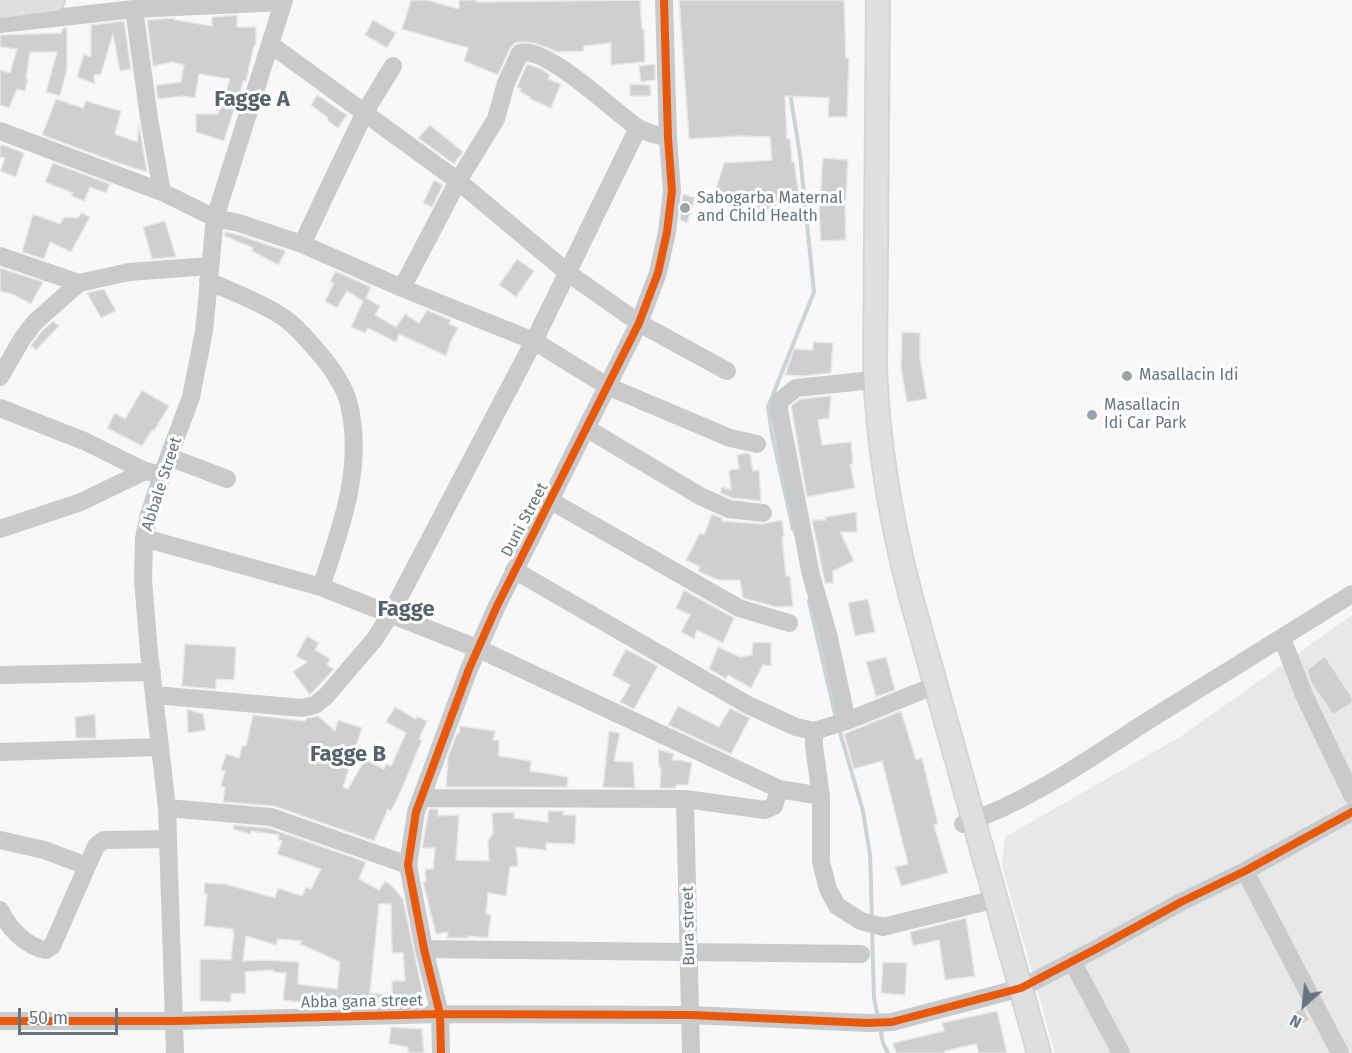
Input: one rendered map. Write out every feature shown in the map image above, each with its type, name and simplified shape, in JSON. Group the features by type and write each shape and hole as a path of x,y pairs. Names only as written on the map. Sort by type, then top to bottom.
{"main road":[{"path":"0,7 53,0"},
{"path":"862,0 865,88 863,381 867,429 879,509 900,597 926,689 968,822 984,902 1039,1053"},
{"path":"878,0 875,368 876,406 885,479 898,549 968,822 1014,989 1026,1053"}],"street":[{"name":"Duni Street","path":"441,1053 440,1014 424,949 408,865 416,812 478,649 514,570 551,501 639,322 658,273 668,232 672,191 664,0"},
{"path":"0,24 134,9 284,1"},
{"name":"Abbale Street","path":"176,1053 167,808 143,580 144,538 154,473 169,457 191,398 204,331 215,218 284,1"},
{"path":"134,9 162,192"},
{"path":"270,44 458,181 568,273 639,322 727,371"},
{"path":"402,288 458,181 496,119 506,83 517,58 524,52 530,52 557,66 597,94 638,128 668,138"},
{"path":"302,244 365,112 393,66"},
{"path":"155,695 302,708 315,705 326,696 374,640 390,615 534,341 638,128"},
{"path":"0,131 162,192 215,218 239,223 302,244 402,288 534,341 607,386 730,438 757,444"},
{"path":"0,256 79,283"},
{"path":"0,377 22,339 35,322 79,283 129,272 209,273 283,317 303,333 332,369 348,402 354,438 353,480 346,512 321,587"},
{"path":"847,721 828,634 811,575 779,410 780,401 796,388 863,381"},
{"path":"0,408 84,441 154,473"},
{"path":"586,428 700,496 729,509 764,513"},
{"path":"169,457 227,479"},
{"path":"0,529 81,502 154,473"},
{"path":"551,501 739,608 789,622"},
{"path":"144,538 321,587 478,649 779,789 820,796"},
{"path":"514,570 748,705 796,726 814,731 847,721 926,689"},
{"path":"968,822 999,811 1047,785 1352,594"},
{"path":"1282,638 1304,695 1352,795"},
{"path":"0,675 152,672"},
{"path":"814,731 820,796 821,862 828,889 837,906 861,921 883,927 984,902"},
{"path":"0,752 159,747"},
{"path":"421,798 685,799 765,810 774,806 779,789"},
{"name":"Bura street","path":"685,799 691,1053"},
{"path":"167,808 271,817 408,865"},
{"name":"Abba gana street","path":"0,1021 175,1021 440,1014 691,1015 868,1023 892,1022 1014,989 1245,871 1352,812"},
{"path":"0,910 6,922 15,932 40,949 46,950 52,946 96,846 104,840 168,838"},
{"path":"0,840 44,850 87,866"},
{"path":"1245,871 1340,1053"},
{"path":"424,949 861,954"},
{"path":"1072,961 1121,1053"}],"shaded area":[{"path":"1352,615 1352,1053 1055,1053 1002,866 1005,837 1180,737"}],"building":[{"path":"411,0 427,0 459,9 459,0 476,0 476,2 640,0 645,62 611,65 611,43 583,46 584,51 557,52 535,43 520,42 510,48 498,75 464,61 468,48 402,29"},
{"path":"679,0 844,0 846,58 849,58 847,117 828,117 829,98 785,96 787,139 790,139 800,202 778,201 773,213 715,192 724,163 772,160 770,137 689,139"},
{"path":"237,15 237,27 256,27 256,45 254,45 246,81 243,81 236,110 234,109 224,141 196,132 196,114 218,114 230,79 199,74 195,98 183,96 158,99 156,85 181,82 184,65 173,62 153,66 147,20 175,18 175,20 212,26 212,17"},
{"path":"373,20 396,33 387,48 365,35"},
{"path":"124,21 131,69 120,71 113,34 101,74 94,75 95,84 77,77 84,54 91,57 91,25"},
{"path":"63,28 67,28 67,69 60,96 46,92 57,52 30,52 25,91 17,89 9,108 0,105 0,70 10,73 17,49 0,47 0,35 61,33"},
{"path":"527,64 541,69 550,75 548,79 561,84 551,108 530,99 517,87"},
{"path":"655,64 655,80 641,82 639,66"},
{"path":"630,84 650,85 651,96 630,96"},
{"path":"317,95 347,115 338,128 311,105"},
{"path":"56,99 83,108 86,101 121,111 115,134 137,142 139,124 147,172 42,135"},
{"path":"430,125 463,152 454,164 418,138"},
{"path":"0,144 24,153 16,177 0,171 5,158 0,157"},
{"path":"823,158 848,160 846,240 821,241 819,213"},
{"path":"53,163 110,184 106,193 90,187 84,201 71,196 73,193 45,182"},
{"path":"434,180 443,185 432,207 423,203"},
{"name":"Sabogarba Maternal and Child Health","path":"683,194 695,198 687,223 680,220"},
{"path":"82,213 90,217 71,252 50,242 44,259 22,252 33,214 60,224 64,217 77,218"},
{"path":"165,221 176,257 152,259 143,227"},
{"path":"225,232 286,251 278,265 252,251 253,248 225,236"},
{"path":"517,259 534,271 516,297 499,285"},
{"path":"0,268 43,282 31,304 12,294 0,291"},
{"path":"335,271 371,287 366,298 380,306 375,315 396,327 405,314 419,323 427,310 451,320 449,324 458,328 446,356 399,334 396,342 368,328 365,333 351,327 363,301 347,291 337,308 325,301 334,283 330,282"},
{"path":"104,289 116,311 101,318 87,293"},
{"path":"53,321 59,326 36,350 31,345"},
{"path":"902,332 920,333 920,358 927,399 907,402 901,368"},
{"path":"813,342 833,343 831,373 785,375 794,349 813,350"},
{"path":"142,390 169,406 142,446 107,428 115,413 125,419"},
{"path":"831,396 829,418 818,420 822,445 851,442 853,464 850,464 855,488 807,497 791,406 800,399"},
{"path":"750,454 753,471 759,470 761,501 732,498 720,493 722,487 731,490 729,470 739,469 737,455"},
{"path":"856,512 857,532 840,532 854,561 833,571 833,583 825,583 812,520 826,520 825,517"},
{"path":"712,514 722,518 722,521 762,524 782,520 786,576 790,576 793,606 776,607 743,598 740,580 718,580 698,571 700,567 686,560 700,533 704,535"},
{"path":"684,590 734,618 723,643 697,630 694,639 681,632 690,615 676,608"},
{"path":"868,599 875,632 855,636 848,603"},
{"path":"307,636 319,643 315,650 330,659 327,665 334,669 310,695 293,672 307,662 296,656"},
{"path":"753,642 771,643 771,666 763,665 751,688 728,675 726,679 709,669 718,647 740,657 752,655"},
{"path":"185,644 236,647 234,680 216,679 216,689 182,686"},
{"path":"626,649 658,666 634,709 620,702 630,685 612,675"},
{"path":"1325,656 1352,697 1352,703 1333,715 1311,683 1307,670"},
{"path":"886,657 895,690 876,697 866,662"},
{"path":"678,706 719,727 730,708 750,718 731,754 668,725"},
{"path":"395,707 416,719 417,716 427,721 419,739 422,740 400,793 391,811 388,809 374,841 274,806 223,802 225,787 221,786 225,771 221,770 226,754 239,758 242,746 246,746 253,715 305,721 307,718 318,716 335,731 338,720 362,728 343,787 348,789 365,759 384,769 386,764 391,766 406,733 386,722"},
{"path":"187,709 203,714 206,730 188,733"},
{"path":"901,711 916,760 922,758 938,824 934,825 948,873 901,886 895,867 908,864 882,761 854,769 844,734"},
{"path":"95,714 96,738 76,738 75,717"},
{"path":"460,726 495,731 493,740 499,740 499,756 531,761 530,771 568,777 567,787 446,787 448,757 457,733 459,734"},
{"path":"609,731 620,733 614,761 633,762 635,788 603,787"},
{"path":"658,749 674,754 672,760 692,763 688,785 660,788 661,768 659,768"},
{"path":"429,809 438,809 438,816 459,815 456,860 489,861 488,841 493,833 492,813 514,812 514,818 548,822 548,811 564,811 563,815 576,815 575,844 546,843 546,850 516,847 518,866 510,867 506,896 488,893 486,914 491,915 488,938 468,936 468,938 447,938 448,932 436,934 423,882 426,881 425,869 433,869 435,848 422,848"},
{"path":"234,825 269,828 366,862 359,879 379,890 385,881 403,899 422,989 422,1002 392,1003 392,995 391,1004 334,1000 333,1006 329,1006 283,1000 286,973 273,972 273,970 245,972 246,993 231,994 231,1002 200,1001 200,959 231,960 234,932 232,932 233,929 204,926 207,894 204,894 205,883 225,884 275,898 278,888 302,896 306,887 311,889 321,869 277,854 282,841 278,840 279,835 251,831 250,834 233,829","holes":["379,904 391,904 392,953 403,953 405,981 392,981 392,995 370,993","246,936 276,945 278,939 302,941 300,944 340,962 337,989 298,984 299,962 243,961"]},
{"path":"966,918 975,976 945,980 939,940 913,946 910,932"},
{"path":"883,962 907,963 905,995 881,993"},
{"path":"1303,1007 1310,1020 1295,1027 1289,1016"},
{"path":"997,1011 1007,1053 979,1053 976,1044 944,1051 945,1053 896,1053 893,1043 944,1031 942,1023"},
{"path":"391,1027 422,1029 424,1053 408,1053 408,1047 389,1044"}],"waterway":[{"path":"790,93 800,155 814,292 768,407 793,529"},
{"path":"809,601 836,719"},
{"path":"839,729 863,811 870,855 872,919"},
{"path":"872,929 874,998 878,1017"},
{"path":"880,1027 883,1043 888,1053"}],"cycle path":[{"path":"441,1053 440,1014 424,949 408,865 416,812 469,669 497,606 639,323 658,273 667,232 672,191 664,0"},
{"path":"0,1021 175,1021 440,1014 691,1015 868,1023 892,1022 1021,988 1181,902 1245,871 1352,812"}],"place":[{"name":"Sabogarba Maternal and Child Health","path":"685,208"},
{"name":"Masallacin Idi","path":"1127,376"},
{"name":"Masallacin Idi Car Park","path":"1092,415"}],"district":[{"name":"Fagge A","path":"252,100"},
{"name":"Fagge","path":"406,610"},
{"name":"Fagge B","path":"348,755"}]}
